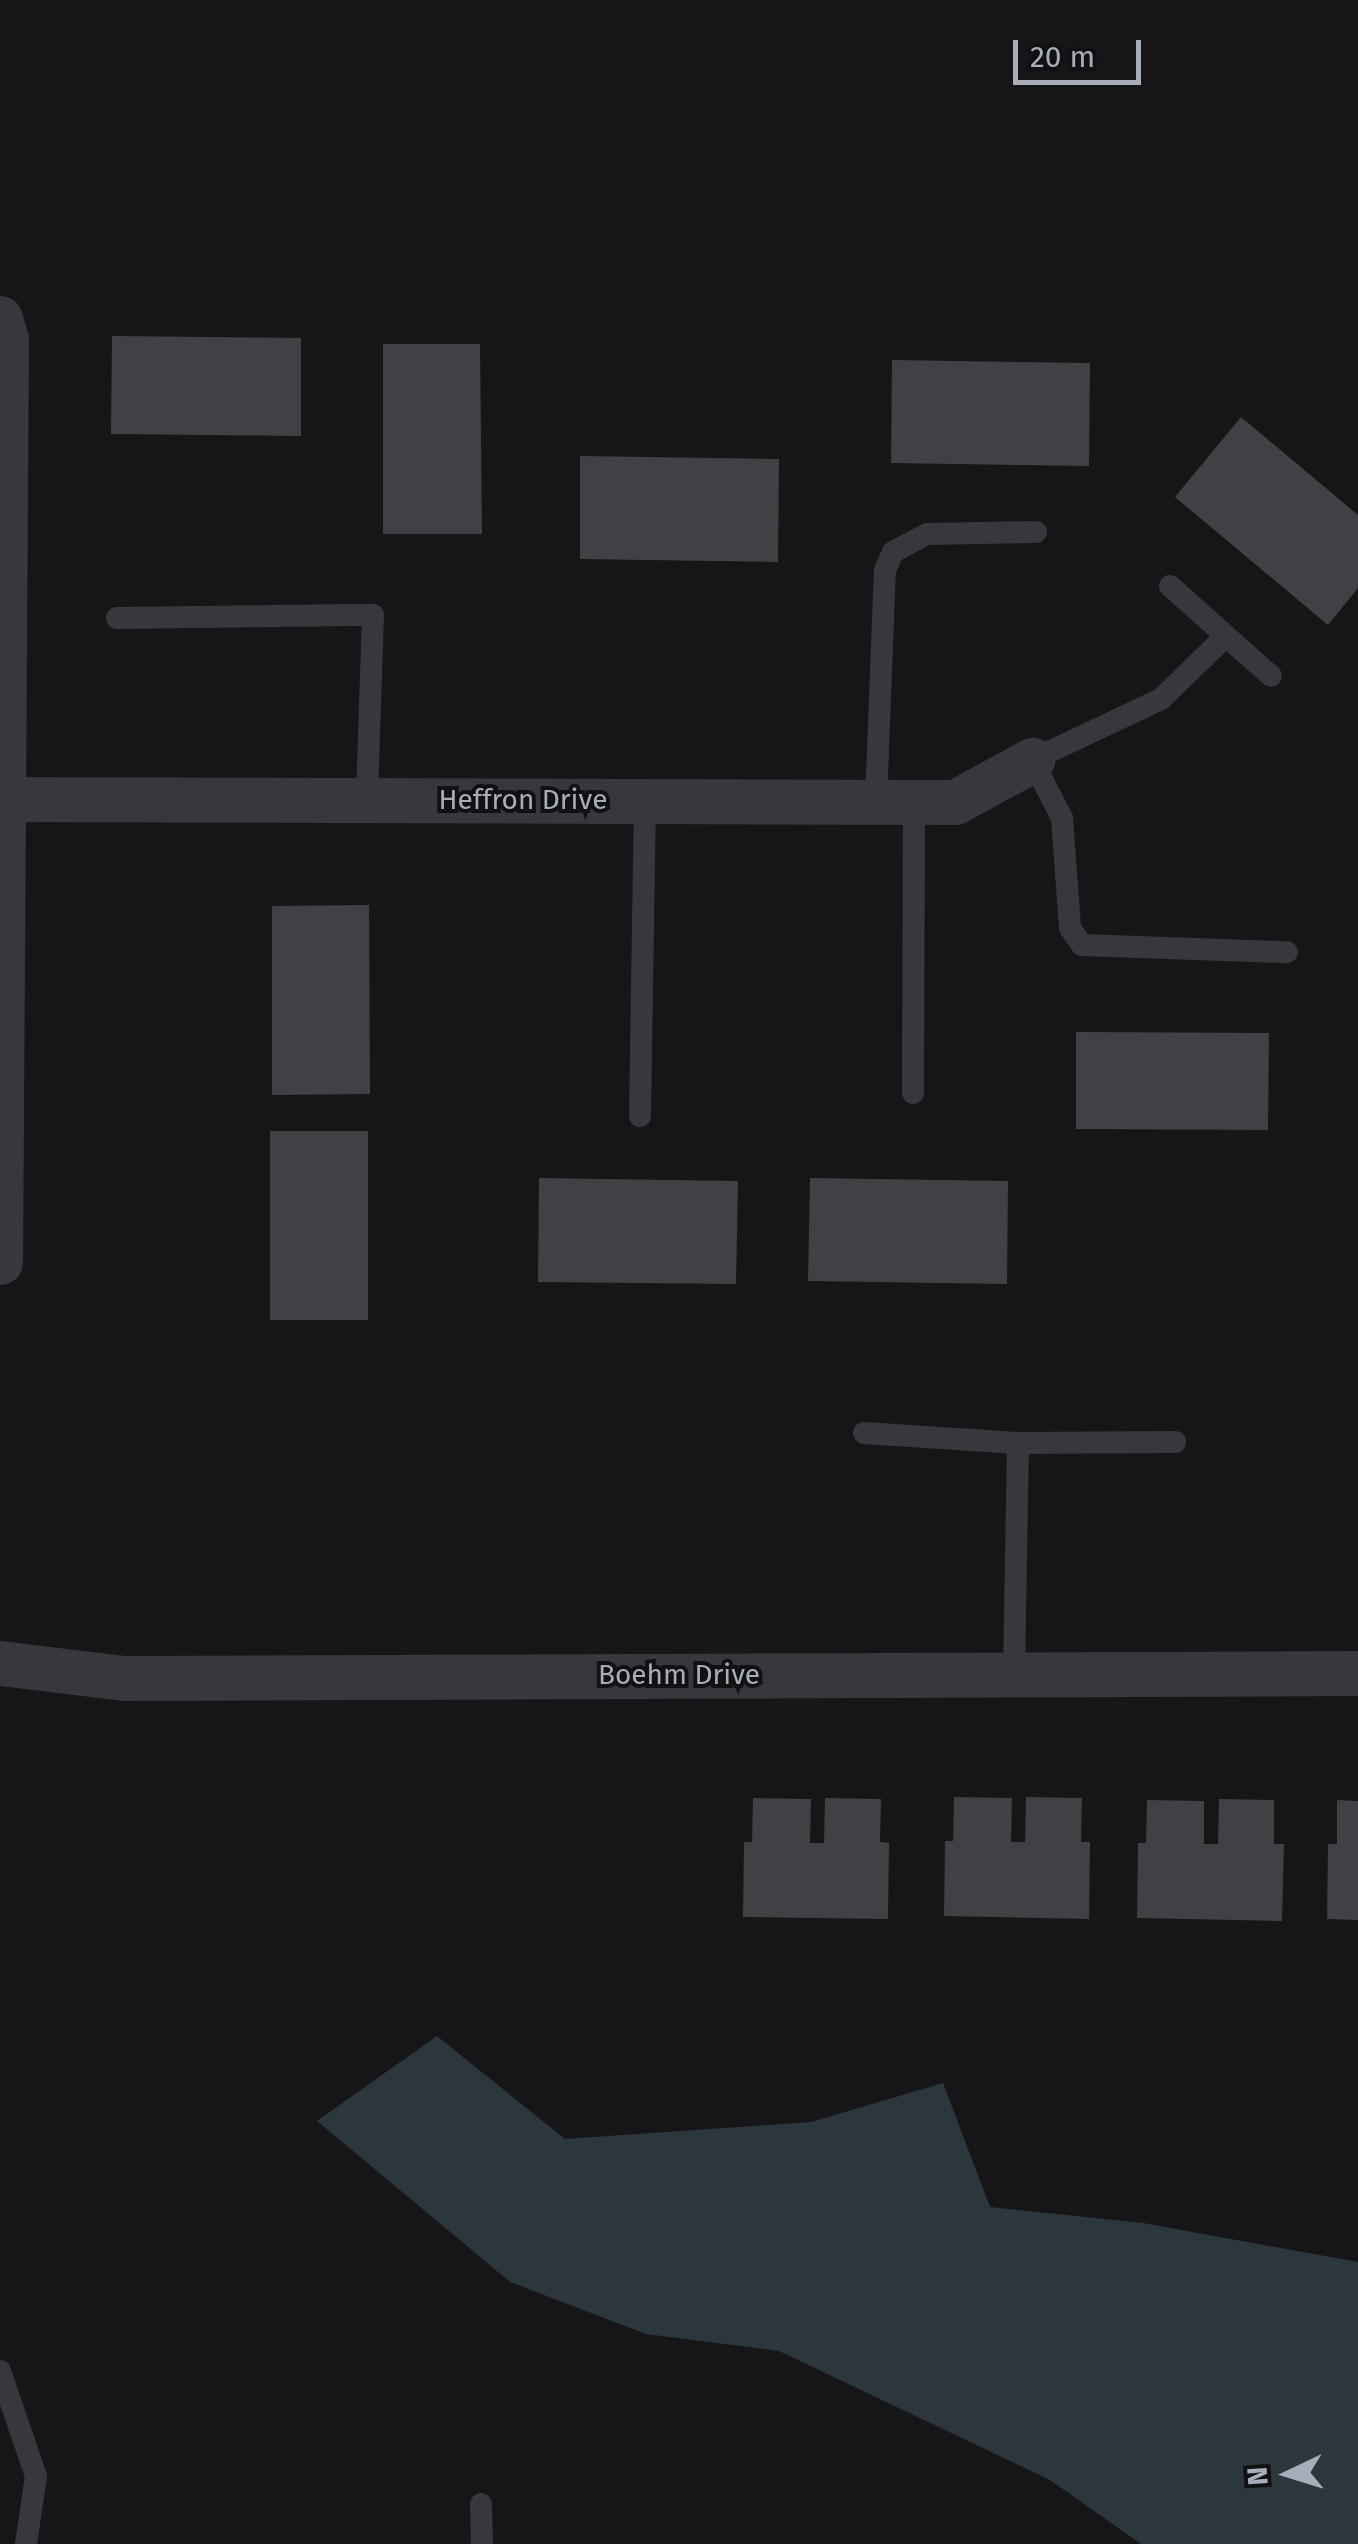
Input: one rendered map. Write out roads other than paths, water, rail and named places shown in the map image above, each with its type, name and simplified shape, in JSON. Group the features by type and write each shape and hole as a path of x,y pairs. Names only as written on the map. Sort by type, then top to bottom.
{"street":[{"path":"0,318 6,339 0,1262"},
{"name":"Heffron Drive","path":"3,798 956,802 1032,760"},
{"name":"Boehm Drive","path":"0,1663 124,1678 1358,1673"}],"lane":[{"path":"914,1093 885,570 893,552 928,534 1036,532"},
{"path":"1170,586 1271,676"},
{"path":"117,618 373,616 367,800"},
{"path":"1226,636 1161,700 1032,760 1062,818 1070,928 1082,944 1287,952"},
{"path":"640,1116 644,801"},
{"path":"864,1433 1018,1443 1175,1442"},
{"path":"1014,1674 1018,1443"},
{"path":"0,2370 36,2476 26,2544"},
{"path":"481,2504 482,2544"}]}
